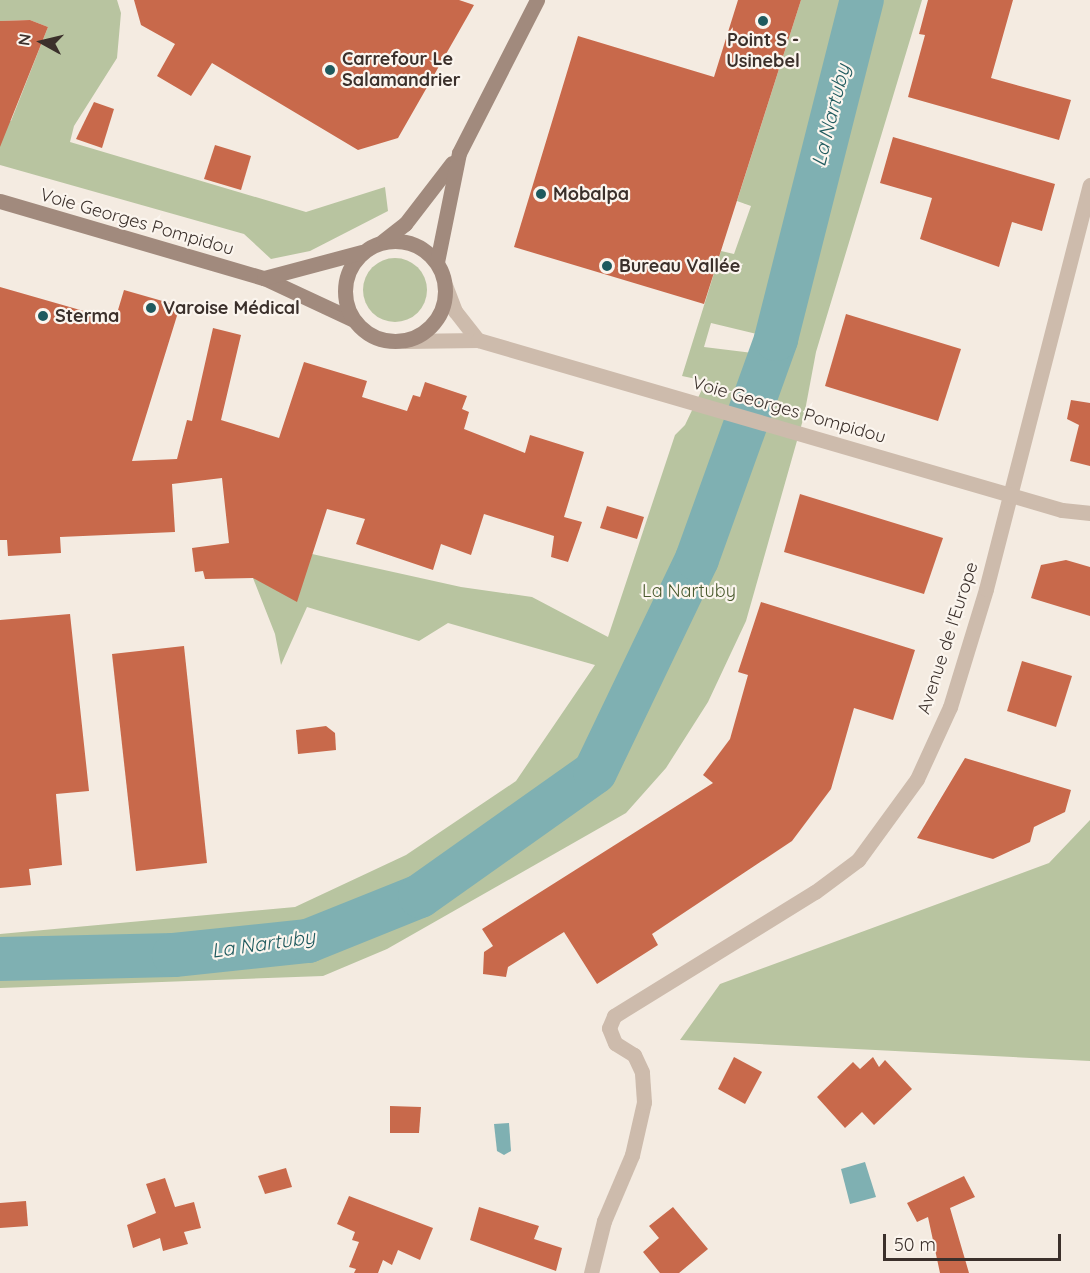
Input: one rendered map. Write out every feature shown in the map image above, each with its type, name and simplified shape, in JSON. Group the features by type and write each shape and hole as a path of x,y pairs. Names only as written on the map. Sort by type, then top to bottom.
{"main road":[{"path":"264,278 372,247 410,243 436,262 445,285 442,310 434,324 405,341 373,336 354,320 345,297 346,280 372,247 405,224 459,153 537,0"},
{"path":"436,262 459,153"},
{"name":"Voie Georges Pompidou","path":"0,201 264,278 354,320"}],"street":[{"name":"Avenue de l'Europe","path":"591,1273 604,1221 632,1155 644,1102 642,1072 634,1055 615,1043 609,1028 614,1016 815,892 858,860 917,779 950,707 1011,495 1090,185"},
{"path":"445,285 455,311 478,340"},
{"name":"Voie Georges Pompidou","path":"405,341 478,340 1011,495 1090,513"}],"green space":[{"path":"0,0 117,0 121,13 117,58 74,126 70,142 306,212 385,187 388,211 310,251 271,259 244,234 0,165 0,120 11,121 48,27 30,20 0,21"},
{"name":"La Nartuby","path":"801,0 922,0 816,352 804,416 746,621 708,702 666,768 626,813 387,949 323,976 0,988 0,934 295,907 406,855 516,781 595,665 448,623 419,641 307,607 281,665 275,634 253,578 312,554 461,587 532,597 608,637 675,435 685,425 706,381 682,376 721,251 734,254 751,206 737,201","holes":["711,323 765,336 761,354 704,347"]},
{"path":"389,258 401,258 418,267 425,278 427,290 425,302 418,313 401,322 389,322 377,317 368,308 363,296 363,284 368,272 377,263"},
{"path":"1090,820 1090,1061 680,1040 720,984 1049,863"}],"water":[{"path":"509,1123 511,1151 504,1155 497,1151 494,1124"},
{"path":"865,1162 876,1197 850,1204 841,1169"}],"building":[{"name":"Carrefour Le Salamandrier","path":"134,0 459,0 474,5 398,138 358,150 212,63 191,96 157,76 175,44 141,25"},
{"path":"738,0 801,0 704,304 514,247 578,36 714,77"},
{"path":"928,0 1013,0 991,78 1071,100 1059,140 908,97 925,35 919,34"},
{"path":"30,20 48,27 0,147 0,21"},
{"path":"94,102 114,109 102,148 76,139"},
{"path":"893,137 1055,184 1042,231 1012,222 999,267 920,239 932,198 880,183"},
{"path":"215,145 251,156 241,190 204,179"},
{"path":"0,287 115,320 124,290 180,306 132,461 177,459 187,420 192,421 213,328 241,335 221,420 279,438 304,362 367,381 362,397 407,411 413,395 420,397 425,382 467,396 462,409 469,412 464,429 525,453 530,435 584,452 564,517 582,522 568,562 551,557 554,536 484,514 471,555 441,544 433,570 356,544 365,519 327,509 297,602 253,578 205,579 203,571 195,572 192,548 229,543 222,478 172,484 175,532 60,537 61,553 8,556 7,540 0,540"},
{"path":"846,314 961,349 938,421 825,386"},
{"path":"1071,400 1090,403 1090,466 1070,461 1079,425 1067,419"},
{"path":"800,494 943,538 924,594 784,552"},
{"path":"607,506 644,517 637,539 600,528"},
{"path":"1066,560 1090,567 1090,616 1031,598 1041,565"},
{"path":"761,602 915,650 893,720 854,708 831,789 792,841 652,934 658,945 597,984 564,932 508,967 506,977 483,974 484,952 493,946 482,929 713,783 703,775 730,739 748,675 738,672"},
{"path":"70,614 89,791 56,794 62,865 29,869 31,885 0,888 0,620"},
{"path":"184,646 207,863 136,871 112,654"},
{"path":"1022,661 1072,676 1056,727 1007,711"},
{"path":"326,726 335,733 336,750 298,754 296,730"},
{"path":"965,758 1071,790 1065,812 1034,827 1030,842 993,859 917,838"},
{"path":"734,1057 762,1072 745,1104 718,1089"},
{"path":"873,1057 879,1067 885,1060 912,1089 874,1125 862,1112 845,1128 817,1097 853,1062 860,1069"},
{"path":"390,1106 421,1107 419,1133 390,1133"},
{"path":"286,1168 292,1187 265,1194 258,1176"},
{"path":"964,1176 975,1197 950,1208 969,1273 940,1273 928,1217 917,1222 907,1203"},
{"path":"165,1178 175,1207 194,1202 201,1228 184,1232 188,1244 163,1251 160,1238 133,1248 127,1225 156,1213 146,1184"},
{"path":"349,1196 433,1228 420,1260 398,1250 392,1265 383,1260 378,1273 354,1273 356,1269 349,1267 359,1242 352,1240 355,1232 337,1224"},
{"path":"26,1201 28,1226 0,1228 0,1203"},
{"path":"479,1207 539,1226 534,1239 562,1248 556,1271 470,1240"},
{"path":"673,1207 708,1249 679,1273 660,1273 643,1252 659,1238 649,1226"}],"waterway":[{"name":"La Nartuby","path":"0,959 174,955 308,941 420,896 595,772 697,559 776,339 862,0"}],"place":[{"name":"Point S - Usinebel","path":"763,21"},
{"name":"Carrefour Le Salamandrier","path":"330,70"},
{"name":"Mobalpa","path":"541,194"},
{"name":"Bureau Vallée","path":"607,266"},
{"name":"Varoise Médical","path":"151,308"},
{"name":"Sterma","path":"43,316"}]}
